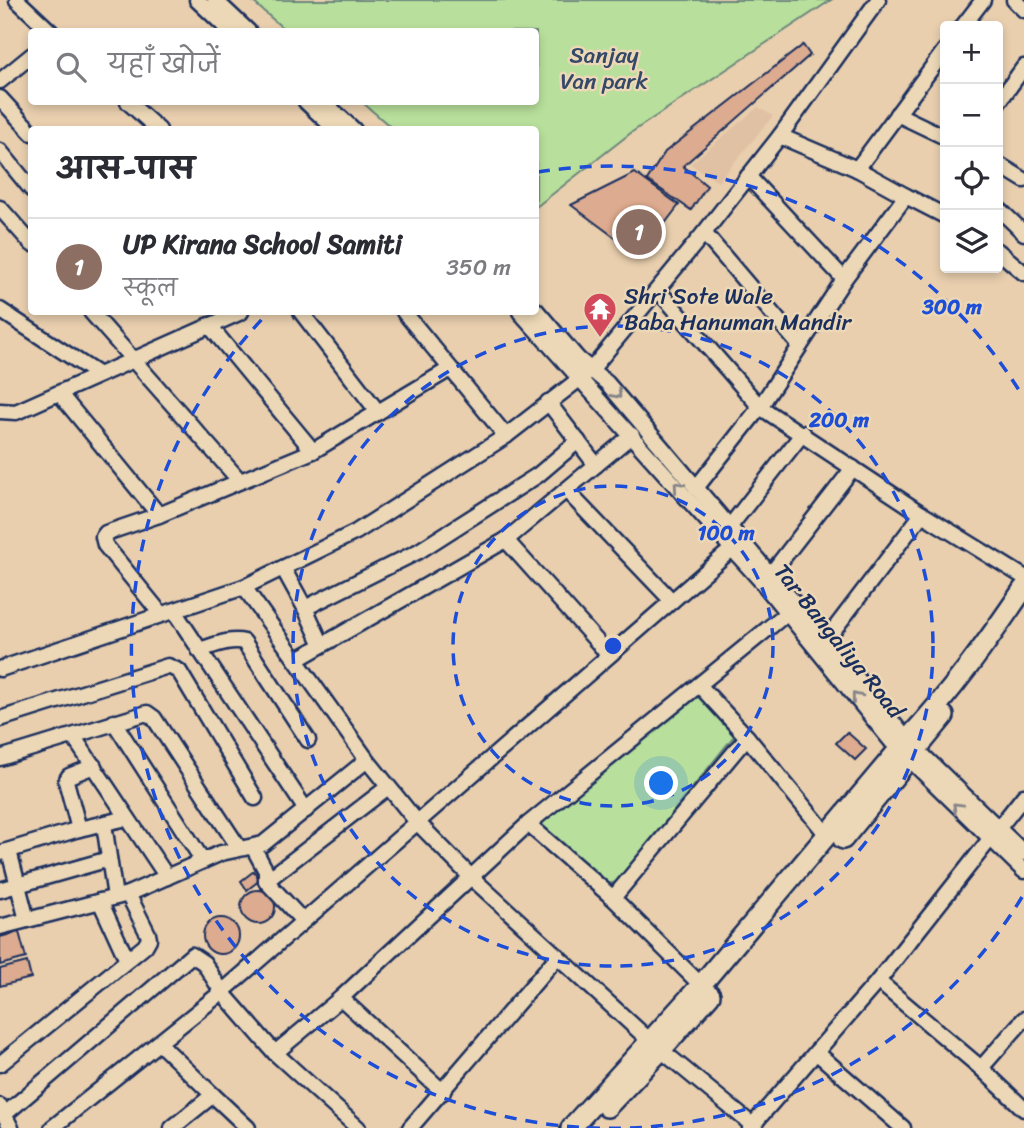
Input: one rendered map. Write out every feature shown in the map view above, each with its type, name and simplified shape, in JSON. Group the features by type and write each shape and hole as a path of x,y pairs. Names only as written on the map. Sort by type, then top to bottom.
{"highway":[{"path":"570,1128 656,1046 701,985 828,836 909,750 1024,587"},
{"path":"587,1128 909,750 1024,604"}],"street":[{"path":"17,0 47,28"},
{"path":"197,0 230,26"},
{"path":"215,0 230,26"},
{"path":"0,668 244,587 356,532 506,436 585,374 658,290 780,136 878,0"},
{"path":"967,21 983,0"},
{"path":"1014,0 1024,10"},
{"path":"856,169 940,57"},
{"path":"0,81 28,58"},
{"path":"1003,96 1024,67"},
{"path":"1013,82 1024,94"},
{"path":"0,98 28,129"},
{"path":"131,105 155,126"},
{"path":"309,105 333,126"},
{"path":"327,105 350,126"},
{"path":"897,114 940,135"},
{"path":"780,136 856,169 940,214"},
{"path":"0,151 28,185"},
{"path":"1003,167 1024,180"},
{"path":"748,176 844,279"},
{"path":"696,488 760,407 844,279 905,196"},
{"path":"0,208 28,238"},
{"path":"1003,213 1024,233"},
{"path":"704,233 800,346"},
{"path":"1003,255 1024,273"},
{"path":"658,290 760,407 922,514 1024,577"},
{"path":"0,310 99,375"},
{"path":"539,314 578,359 585,374 607,383 696,488 726,532 803,433"},
{"path":"94,315 240,481"},
{"path":"0,411 16,412 234,315"},
{"path":"303,315 377,412"},
{"path":"406,315 506,436"},
{"name":"Tar Bangaliya Road","path":"523,315 585,374 632,435 726,532 788,613 826,640 909,750"},
{"path":"209,326 313,451"},
{"path":"306,810 199,650 168,612 105,545 103,537 106,533 159,515 313,451 450,369"},
{"path":"59,393 159,515"},
{"path":"548,402 596,465"},
{"path":"296,660 506,540 632,435"},
{"path":"305,608 419,551 538,475 578,441"},
{"path":"771,575 853,468"},
{"path":"566,490 672,601"},
{"path":"826,640 922,514"},
{"path":"506,540 609,655"},
{"path":"52,1128 222,992 737,545"},
{"name":"Tar Bangaliya Road","path":"737,545 771,575 807,628 909,750"},
{"path":"282,568 322,645"},
{"path":"244,587 367,760 417,822 471,877 656,1046 753,1127 878,981 1024,796"},
{"path":"275,1053 341,998 528,824 788,613"},
{"path":"199,650 239,640 244,642 307,740"},
{"path":"0,719 169,666 179,671 256,798"},
{"path":"699,685 747,737 828,836"},
{"path":"0,758 147,713 154,718 265,871 266,881 303,921"},
{"path":"114,722 204,861"},
{"path":"73,736 167,877"},
{"path":"613,898 747,737"},
{"path":"909,750 995,834 1024,871"},
{"path":"0,927 122,895 204,861 263,844 367,760"},
{"path":"79,829 66,781 69,776 94,766"},
{"path":"266,881 388,787"},
{"path":"27,920 5,852 79,829 127,818"},
{"path":"0,1064 145,946 149,939 122,895 109,859 104,824"},
{"path":"528,824 613,898 701,985"},
{"path":"995,834 1024,853"},
{"path":"0,890 109,859"},
{"path":"100,901 127,960"},
{"path":"5,1116 192,955 204,963 222,992 275,1053 358,1128"},
{"path":"410,1128 443,1093 558,956"},
{"path":"878,981 981,1068 1024,1109"},
{"path":"341,998 443,1093"},
{"path":"981,1068 1024,1019"},
{"path":"159,1044 248,1128"},
{"path":"816,1052 903,1128"},
{"path":"172,1128 212,1095"}],"shaded area":[{"path":"758,107 773,116 718,182 690,164"}],"green space":[{"name":"Sanjay Van park","path":"251,0 831,0 632,132 539,205 539,126 390,126 365,105 539,105 539,28 283,28"},
{"path":"696,692 734,736 617,882 603,882 542,827 543,821"}],"building":[{"path":"803,45 810,55 683,166 707,186 691,210 647,180 665,152"},
{"path":"635,173 679,205 640,256 571,205"},
{"path":"847,732 866,749 855,760 836,743"},
{"path":"254,871 260,880 247,890 241,881"},
{"path":"258,890 270,895 275,907 270,919 258,924 246,919 241,907 246,895"},
{"path":"221,918 234,923 239,936 234,949 221,954 208,949 203,936 208,923"},
{"path":"19,932 26,958 0,965 0,937"},
{"path":"27,962 31,978 0,986 0,969"}],"place":[{"name":"UP Kirana School Samiti","path":"639,232"},
{"name":"Shri Sote Wale Baba Hanuman Mandir","path":"600,339"}]}
